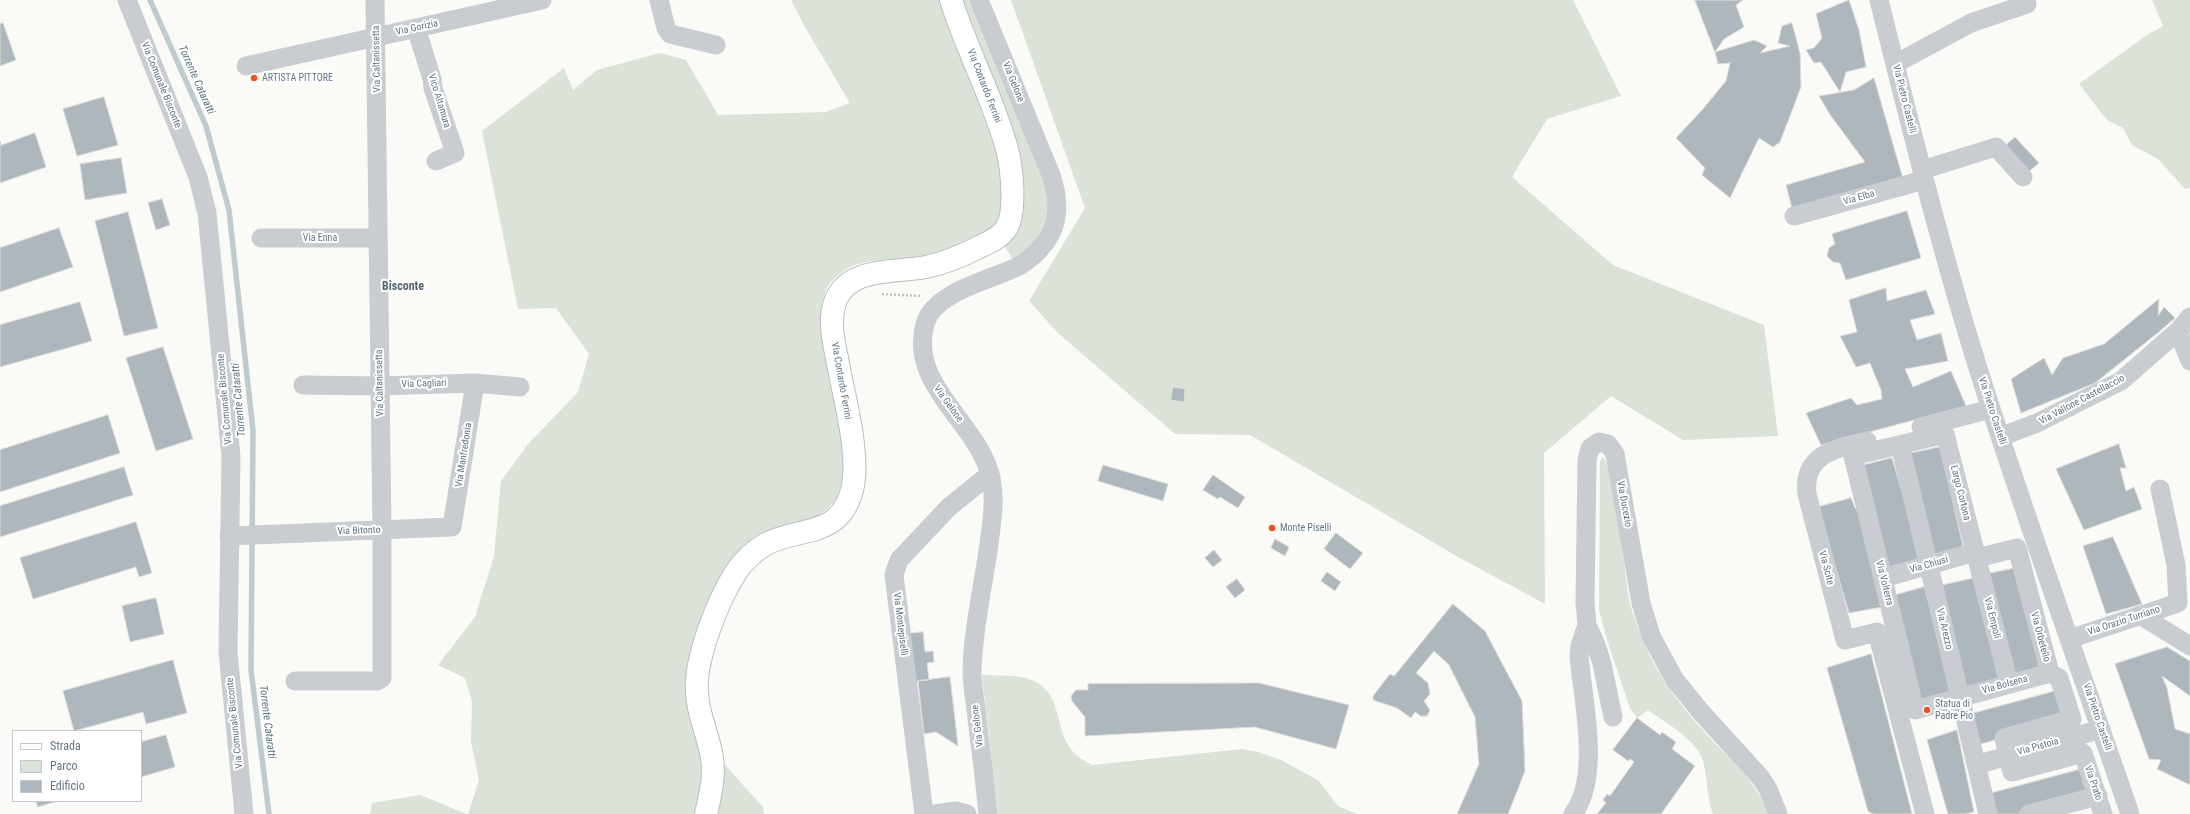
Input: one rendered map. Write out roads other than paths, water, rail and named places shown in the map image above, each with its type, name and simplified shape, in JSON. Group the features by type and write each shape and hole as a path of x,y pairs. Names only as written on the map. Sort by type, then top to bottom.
{"main road":[{"name":"Via Contardo Ferrini","path":"706,814 713,772 713,759 699,710 696,678 701,654 726,592 738,569 755,551 767,543 813,532 824,527 842,512 852,490 854,454 833,336 832,324 836,301 846,286 862,276 915,269 952,259 989,242 1005,230 1008,224 1012,197 1008,152 951,0"}],"street":[{"name":"Via Comunale Bisconte","path":"127,0 194,165 206,202 229,430 236,535 228,652 244,814"},
{"name":"Via Caltanissetta","path":"295,681 378,681 382,678 377,36 375,0"},
{"name":"Via Gorizia","path":"246,66 542,0"},
{"path":"659,0 666,28 670,34 716,45"},
{"name":"Via Gelone","path":"979,0 1051,175 1058,202 1054,228 1048,240 1031,258 1001,275 950,295 940,302 925,322 923,350 933,382 974,438 983,455 990,474 993,490 992,519 972,674 988,814"},
{"name":"Via Pietro Castelli","path":"1879,0 1923,175 1991,409 2130,814"},
{"path":"1895,64 1971,23 2027,4"},
{"name":"Vico Altamura","path":"416,28 432,79 433,88 456,153 436,161"},
{"name":"Via Elba","path":"1794,216 1923,175 1996,147 2022,177"},
{"name":"Via Enna","path":"261,238 378,238"},
{"path":"2184,324 2190,362"},
{"name":"Via Vallone Castellaccio","path":"2000,436 2037,424 2121,382 2184,324"},
{"name":"Via Cagliari","path":"303,384 380,386 475,383 520,387"},
{"name":"Via Manfredonia","path":"452,527 475,383"},
{"name":"Via Scite","path":"1925,814 1877,632 1845,640 1807,494 1806,482 1808,473 1818,459 1836,449 1991,409"},
{"name":"Largo Cortona","path":"1900,444 1945,434 1976,555"},
{"name":"Via Ducezio","path":"1613,717 1596,644 1588,625 1585,604 1587,460 1590,448 1594,444 1603,442 1612,448 1615,454 1639,597 1651,636 1683,691 1761,778 1768,789 1778,814"},
{"name":"Via Volterra","path":"1900,444 1853,456 1915,710"},
{"name":"Via Arezzo","path":"1900,444 1988,814"},
{"name":"Via Montepiselli","path":"924,814 894,575 895,567 899,560 949,507 990,474"},
{"name":"Via Orazio Turriano","path":"2070,639 2178,603 2176,565 2160,489"},
{"name":"Via Bitonto","path":"236,535 452,527"},
{"name":"Via Chiusi","path":"1883,578 1929,565 2017,548"},
{"name":"Via Orbetello","path":"2008,755 2004,738 2072,719 2059,678 2050,673 2017,548"},
{"name":"Via Empoli","path":"1976,555 2009,684"},
{"path":"2140,615 2190,646"},
{"path":"1573,814 1582,798 1587,777 1588,749 1579,657 1580,646 1588,625"},
{"name":"Via Bolsena","path":"1915,710 2050,673"},
{"name":"Via Pistoia","path":"1976,765 2101,729"},
{"name":"Via Prato","path":"2008,755 2012,772 2083,752 2103,814"},
{"path":"2029,814 2098,796"},
{"path":"935,814 956,811 967,814"}],"waterway":[{"name":"Torrente Cataratti","path":"150,0 206,126 229,210 253,431 251,670 269,814"}],"place":[{"name":"ARTISTA PITTORE","path":"254,78"},
{"name":"Monte Piselli","path":"1272,528"},
{"name":"Statua di Padre Pio","path":"1927,710"}],"district":[{"name":"Bisconte","path":"403,287"}]}
